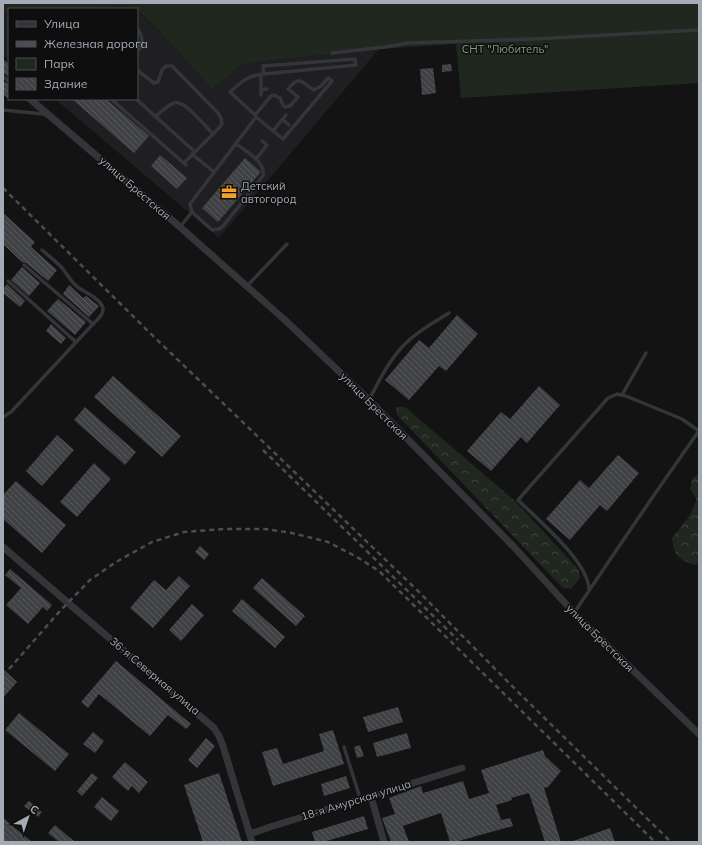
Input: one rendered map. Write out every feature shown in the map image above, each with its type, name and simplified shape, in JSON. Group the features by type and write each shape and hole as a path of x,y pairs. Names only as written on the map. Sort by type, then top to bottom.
{"street":[{"name":"улица Брестская","path":"31,100 180,227 286,321 369,400 514,548 574,613 699,734"},
{"name":"36-я Северная улица","path":"3,547 214,728 223,746 252,842"},
{"name":"18-я Амурская улица","path":"250,834 270,826 462,768"},
{"path":"371,796 382,841"}],"lane":[{"path":"138,30 141,34 142,42 141,48 138,51"},
{"path":"332,53 408,43 533,39 699,30"},
{"path":"236,144 256,159 263,168 263,176 219,230 212,230 192,212 190,204 236,144 256,116 271,96 274,94 280,98 285,107 290,106 298,97 288,89 294,82 298,80 301,81 314,90 321,86 328,78 332,81 283,139 256,116 230,92 247,78 262,74 356,65 355,59 263,66 262,74 261,95"},
{"path":"112,100 185,164 193,152 222,124 218,113 172,66 166,66 162,70 158,82 154,83 150,82 138,71"},
{"path":"261,90 267,89"},
{"path":"137,100 214,172"},
{"path":"156,116 173,103 179,102 213,134"},
{"path":"3,110 43,114 53,118"},
{"path":"273,131 286,115"},
{"path":"282,120 289,125"},
{"path":"256,159 267,145 262,141"},
{"path":"180,227 192,212"},
{"path":"247,286 287,244"},
{"path":"3,421 100,317 103,311 102,306 88,293 74,284 63,269 42,250"},
{"path":"24,265 93,324"},
{"path":"8,281 76,342"},
{"path":"369,400 389,364 404,345 420,332 449,314"},
{"path":"622,395 646,353"},
{"path":"574,613 699,431 682,419 617,394 608,398 518,500 561,542 577,561 589,585 589,590"},
{"path":"3,417 11,412"},
{"path":"344,747 360,798"}],"shaded area":[{"path":"133,6 135,8 30,8"},
{"path":"3,11 8,11 8,59 3,55"},
{"path":"138,11 191,64 212,90 241,65 247,63 379,49 219,238 56,100 138,100"}],"green space":[{"name":"СНТ \"Любитель\"","path":"3,3 699,3 699,83 461,98 456,44 379,49 247,63 241,65 212,90 174,46 138,11 138,8 133,6 8,8 8,11 3,11"},
{"path":"396,407 405,407 516,502 579,570 580,578 571,589 563,588 397,415"},
{"path":"699,474 699,563 696,565 681,559 678,556 674,549 672,538 688,518 697,500 690,489 693,477"}],"building":[{"path":"3,59 8,63 8,76 3,73"},
{"path":"451,64 452,71 442,72 442,65"},
{"path":"433,68 436,93 422,95 420,69"},
{"path":"3,81 8,84 8,98 3,94"},
{"path":"73,100 107,100 149,136 134,153"},
{"path":"160,155 187,178 177,189 151,166"},
{"path":"245,158 260,171 260,173 218,222 202,208"},
{"path":"3,213 35,242 31,247 57,270 48,281 26,263 22,262 3,244"},
{"path":"22,267 40,283 29,296 11,280"},
{"path":"7,284 25,301 20,307 3,293 3,289"},
{"path":"69,285 83,298 86,296 99,306 89,317 63,294"},
{"path":"58,299 86,322 75,335 47,311"},
{"path":"457,315 478,334 446,371 439,366 409,400 385,380 419,340 429,348"},
{"path":"51,324 66,338 61,344 46,331"},
{"path":"113,376 181,436 162,457 94,397"},
{"path":"539,386 560,405 527,443 521,437 491,471 467,451 501,412 510,419"},
{"path":"85,407 136,452 125,465 74,420"},
{"path":"57,435 74,450 42,486 26,471"},
{"path":"618,455 639,473 607,511 600,505 570,540 546,519 580,480 589,488"},
{"path":"94,463 111,479 77,517 60,502"},
{"path":"16,481 66,525 42,553 3,519 3,495"},
{"path":"200,546 209,554 204,560 195,552"},
{"path":"10,569 52,605 47,611 43,607 28,624 6,605 21,588 5,575"},
{"path":"179,576 190,586 153,628 130,608 154,580 166,590"},
{"path":"262,578 305,616 296,626 253,588"},
{"path":"242,599 285,637 275,648 232,611"},
{"path":"192,604 204,615 181,641 169,630"},
{"path":"116,661 191,724 186,729 168,715 150,736 99,694 88,708 81,702"},
{"path":"3,669 17,682 3,698"},
{"path":"398,707 403,722 368,732 363,717"},
{"path":"19,713 69,754 55,771 5,730"},
{"path":"333,730 344,764 273,786 262,752 277,748 283,764 324,751 319,734"},
{"path":"93,732 104,741 95,753 83,744"},
{"path":"407,733 411,748 377,757 373,743"},
{"path":"206,738 215,746 197,768 188,760"},
{"path":"360,745 364,756 357,758 354,747"},
{"path":"543,750 545,756 561,771 548,787 544,788 561,842 545,842 529,793 511,798 512,800 496,805 501,820 510,818 513,826 455,842 450,842 441,813 403,826 409,842 391,842 382,818 395,814 389,798 421,786 423,793 463,781 469,799 489,793 481,770"},
{"path":"125,762 148,782 139,793 132,786 128,791 112,777"},
{"path":"92,773 98,778 82,796 77,791"},
{"path":"219,773 242,842 203,842 184,785"},
{"path":"346,776 350,788 324,796 321,784"},
{"path":"102,797 119,811 111,821 94,807"},
{"path":"29,801 42,812 38,817 24,806"},
{"path":"364,816 368,829 323,842 315,842 312,832"},
{"path":"3,818 32,842 3,842"},
{"path":"55,825 75,842 59,842 48,833"},
{"path":"610,828 615,842 573,842 573,841"}],"railway":[{"path":"3,188 148,331 418,591 517,691 671,842"},
{"path":"263,450 458,640"},
{"path":"9,669 60,611 90,580 116,562 152,542 184,532 224,529 265,529 292,533 328,542 357,557 379,571 655,842"}],"place":[{"name":"Детский автогород","path":"229,192"}]}
